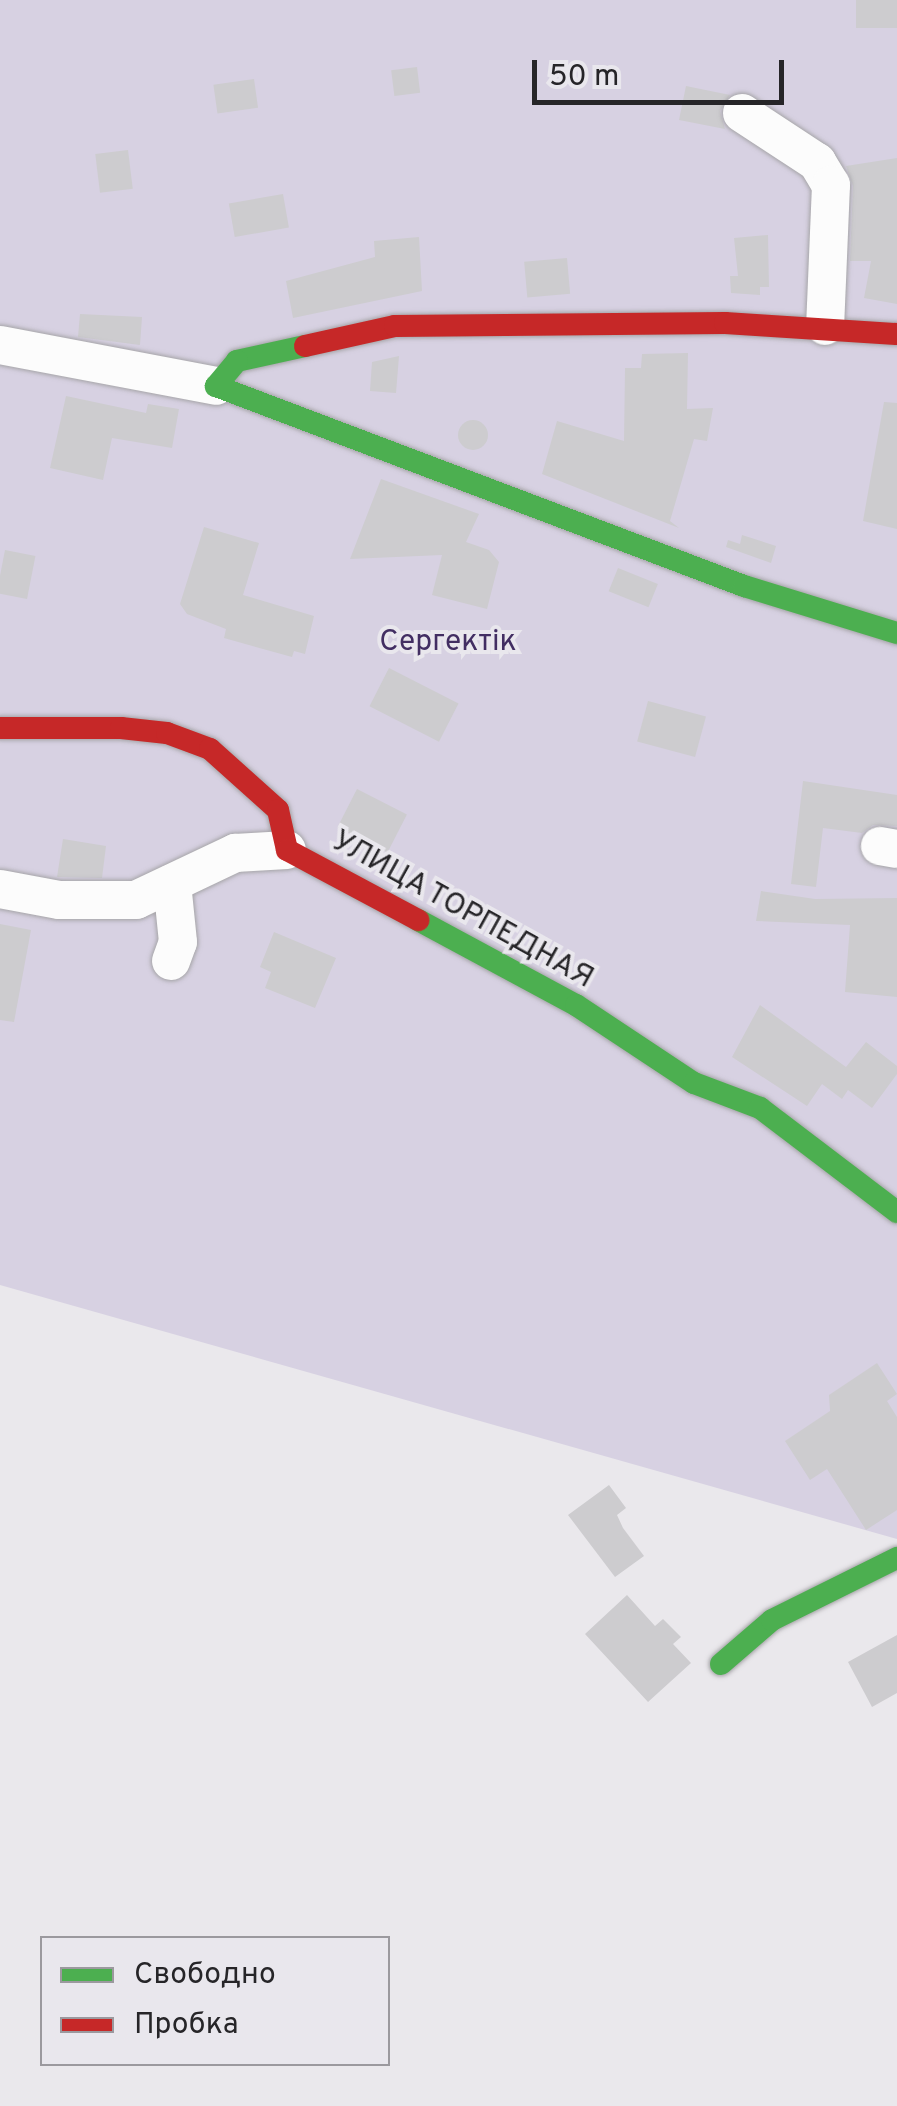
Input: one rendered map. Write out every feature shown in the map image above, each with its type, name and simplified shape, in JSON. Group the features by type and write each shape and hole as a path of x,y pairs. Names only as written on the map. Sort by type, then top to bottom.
{"street":[{"path":"742,113 816,162 831,185 825,326"},
{"path":"216,386 236,361 395,326 825,326 897,334"},
{"path":"0,345 216,386 245,402 282,410 658,548 744,586 897,633"},
{"name":"УЛИЦА ТОРПЕДНАЯ","path":"0,728 137,729 210,749 278,810 287,850 576,1005 694,1082 760,1108 897,1212"},
{"path":"0,889 99,902 136,900 235,853 287,850"},
{"path":"172,882 179,953"},
{"path":"721,1664 772,1620 897,1558"}],"green space":[{"name":"Сергектік","path":"0,0 897,0 897,1539 0,1285"}],"building":[{"path":"856,0 897,0 897,28 856,28"},
{"path":"417,67 420,93 394,96 391,70"},
{"path":"254,79 258,108 217,113 213,85"},
{"path":"686,86 730,95 720,111 725,129 679,120"},
{"path":"128,150 133,189 100,193 95,154"},
{"path":"897,158 897,304 864,298 871,261 850,261 853,186 846,166"},
{"path":"283,194 289,227 235,237 229,204"},
{"path":"768,235 769,287 760,287 760,295 731,293 730,276 738,276 734,238"},
{"path":"419,237 422,291 293,318 286,281 375,257 374,241"},
{"path":"567,258 570,294 527,298 524,262"},
{"path":"80,314 142,317 140,345 78,337"},
{"path":"688,353 687,409 713,408 707,441 694,439 670,521 679,528 542,474 557,421 624,441 625,368 641,368 642,354"},
{"path":"399,356 396,393 370,391 372,362"},
{"path":"66,396 146,413 148,404 179,409 172,448 112,438 103,480 50,468"},
{"path":"884,402 897,403 897,529 863,521"},
{"path":"473,420 484,424 488,435 484,446 473,450 462,446 458,435 462,424"},
{"path":"381,479 479,514 466,542 489,550 499,562 487,609 432,595 442,555 350,559"},
{"path":"204,527 259,543 243,595 314,616 305,654 294,651 292,657 224,638 226,629 187,614 180,604"},
{"path":"742,535 776,546 771,563 726,547 728,540 740,544"},
{"path":"5,550 35,556 27,599 0,594"},
{"path":"618,568 658,584 649,607 609,591"},
{"path":"389,668 458,703 439,742 369,706"},
{"path":"648,701 706,717 695,757 637,742"},
{"path":"803,781 897,795 897,826 873,825 862,833 823,828 816,887 791,884"},
{"path":"357,789 407,814 387,853 337,827"},
{"path":"63,839 106,846 102,878 57,877"},
{"path":"761,891 815,899 897,898 897,997 845,992 850,925 756,921"},
{"path":"0,924 31,930 14,1022 0,1020"},
{"path":"274,932 336,958 315,1008 265,988 271,972 260,967"},
{"path":"760,1005 846,1067 866,1042 897,1066 897,1074 872,1108 848,1090 842,1099 822,1084 807,1106 732,1057"},
{"path":"877,1363 897,1394 887,1401 897,1417 897,1510 866,1530 827,1469 810,1480 785,1441 830,1411 829,1395"},
{"path":"609,1485 626,1508 617,1515 623,1528 644,1556 615,1577 568,1515"},
{"path":"627,1595 655,1626 663,1619 681,1637 673,1644 691,1663 648,1702 585,1634"},
{"path":"897,1635 897,1693 872,1707 848,1662"}],"traffic: fast":[{"path":"305,346 237,361 216,386 744,586 897,633"},
{"path":"418,920 576,1005 694,1083 760,1108 897,1212"},
{"path":"721,1664 772,1620 897,1558"}],"traffic: jam":[{"path":"305,346 395,326 725,323 897,334"},
{"path":"0,728 121,728 167,733 210,749 278,810 287,850 418,920"}]}
